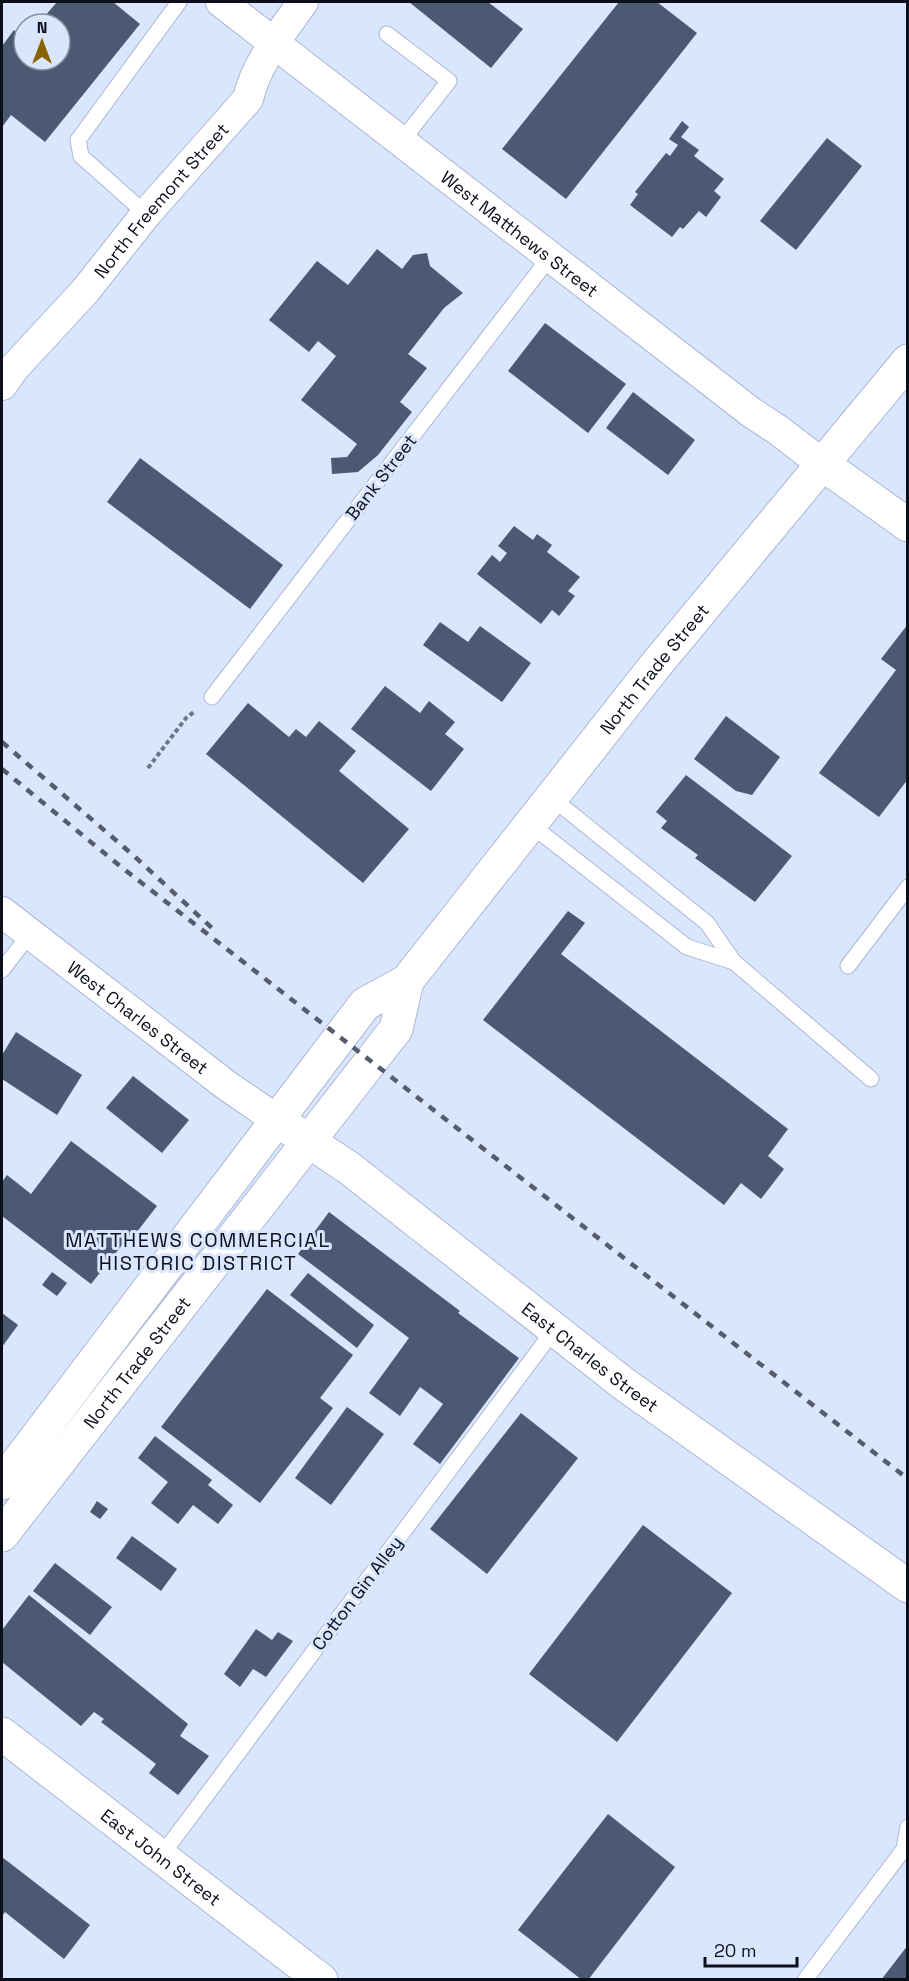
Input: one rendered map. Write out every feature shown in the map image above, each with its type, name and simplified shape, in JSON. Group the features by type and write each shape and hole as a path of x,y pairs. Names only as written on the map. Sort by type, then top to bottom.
{"main road":[{"name":"North Trade Street","path":"2,1483 365,1004 407,981 655,666 821,463 908,361"},
{"path":"821,463 908,525"},
{"name":"North Trade Street","path":"2,1535 396,1029 407,981"},
{"name":"East Charles Street","path":"277,1120 349,1168 624,1384 908,1586"},
{"name":"East John Street","path":"2,1734 321,1980"}],"street":[{"name":"West Matthews Street","path":"221,2 752,413 821,463"},
{"name":"North Freemont Street","path":"2,385 14,368 86,290 146,214 248,99 252,80 274,43 303,2"},
{"name":"West Charles Street","path":"2,912 226,1085 277,1120"}],"lane":[{"path":"146,214 81,156 78,140 179,2"},
{"path":"387,34 449,81 401,142"},
{"name":"Bank Street","path":"212,697 550,257"},
{"path":"552,798 707,923 734,962 871,1079"},
{"path":"531,825 687,947 734,962"},
{"path":"848,966 908,887"},
{"path":"2,970 30,934"},
{"name":"Cotton Gin Alley","path":"160,1856 554,1330"},
{"path":"804,1980 906,1849 908,1827"}],"path":[{"path":"147,768 186,718"}],"building":[{"path":"57,2 113,2 140,24 45,142 11,115 2,127 2,46 12,33 12,72 72,72 72,12 48,12"},
{"path":"409,2 488,2 523,29 491,68"},
{"path":"619,2 657,2 697,33 566,199 502,149"},
{"path":"682,121 689,127 681,137 699,150 694,156 724,179 714,191 721,197 706,217 699,211 683,229 680,227 672,237 630,205 638,194 635,192 666,153 670,156 678,145 669,139"},
{"path":"827,138 862,166 796,250 760,221"},
{"path":"377,249 402,269 413,255 427,253 430,266 463,293 444,308 408,354 427,368 400,402 412,412 378,455 358,472 332,474 331,458 347,457 357,444 301,400 336,356 318,341 309,352 269,320 317,261 348,285"},
{"path":"545,323 626,384 588,433 508,371"},
{"path":"633,392 695,440 668,475 606,428"},
{"path":"140,458 283,565 250,609 107,502"},
{"path":"514,526 533,540 537,534 552,545 547,552 580,577 568,591 575,596 559,616 552,610 541,624 477,574 492,555 500,562 507,553 498,546"},
{"path":"440,622 468,642 480,626 531,663 502,702 423,645"},
{"path":"908,624 908,779 879,817 819,773 896,670 881,659"},
{"path":"385,686 420,713 429,701 455,722 445,734 464,749 431,791 351,729"},
{"path":"248,703 289,737 296,729 306,737 319,721 356,751 339,771 409,829 363,883 206,754"},
{"path":"726,716 780,757 752,795 736,791 694,759"},
{"path":"686,775 792,856 755,902 695,858 698,855 661,828 667,821 656,812"},
{"path":"568,911 585,923 561,954 788,1129 768,1156 784,1169 761,1199 741,1183 724,1205 483,1020"},
{"path":"16,1032 82,1075 57,1115 2,1079 2,1055"},
{"path":"133,1076 189,1120 162,1153 106,1108"},
{"path":"71,1141 157,1206 133,1237 130,1235 91,1284 2,1216 2,1182 7,1175 31,1194"},
{"path":"329,1212 519,1358 440,1464 413,1444 443,1404 420,1387 400,1416 369,1393 409,1338 298,1254"},
{"path":"52,1272 67,1283 57,1296 42,1285"},
{"path":"308,1273 374,1325 357,1348 290,1295"},
{"path":"267,1289 353,1355 320,1398 333,1408 260,1503 161,1427"},
{"path":"2,1313 18,1325 2,1347"},
{"path":"347,1407 384,1434 331,1505 295,1478"},
{"path":"521,1413 578,1458 487,1574 430,1529"},
{"path":"155,1436 212,1480 208,1485 233,1505 218,1524 193,1505 178,1524 151,1503 168,1482 138,1458"},
{"path":"97,1501 108,1509 100,1519 90,1512"},
{"path":"643,1525 732,1593 617,1742 529,1674"},
{"path":"132,1536 177,1569 161,1591 116,1558"},
{"path":"55,1563 112,1607 90,1635 33,1591"},
{"path":"29,1595 188,1724 180,1736 209,1756 178,1795 149,1773 156,1764 101,1722 104,1719 94,1712 81,1726 2,1662 2,1630"},
{"path":"256,1629 272,1640 278,1632 293,1641 266,1677 253,1669 240,1687 224,1674"},
{"path":"608,1814 675,1867 588,1980 582,1980 518,1930"},
{"path":"2,1857 90,1925 64,1959 5,1912 2,1916"},
{"path":"908,1945 908,1980 881,1980"}],"railway":[{"path":"2,742 133,855 213,929"},
{"path":"2,769 120,866 908,1479"}],"district":[{"name":"MATTHEWS COMMERCIAL HISTORIC DISTRICT","path":"198,1252"}]}
